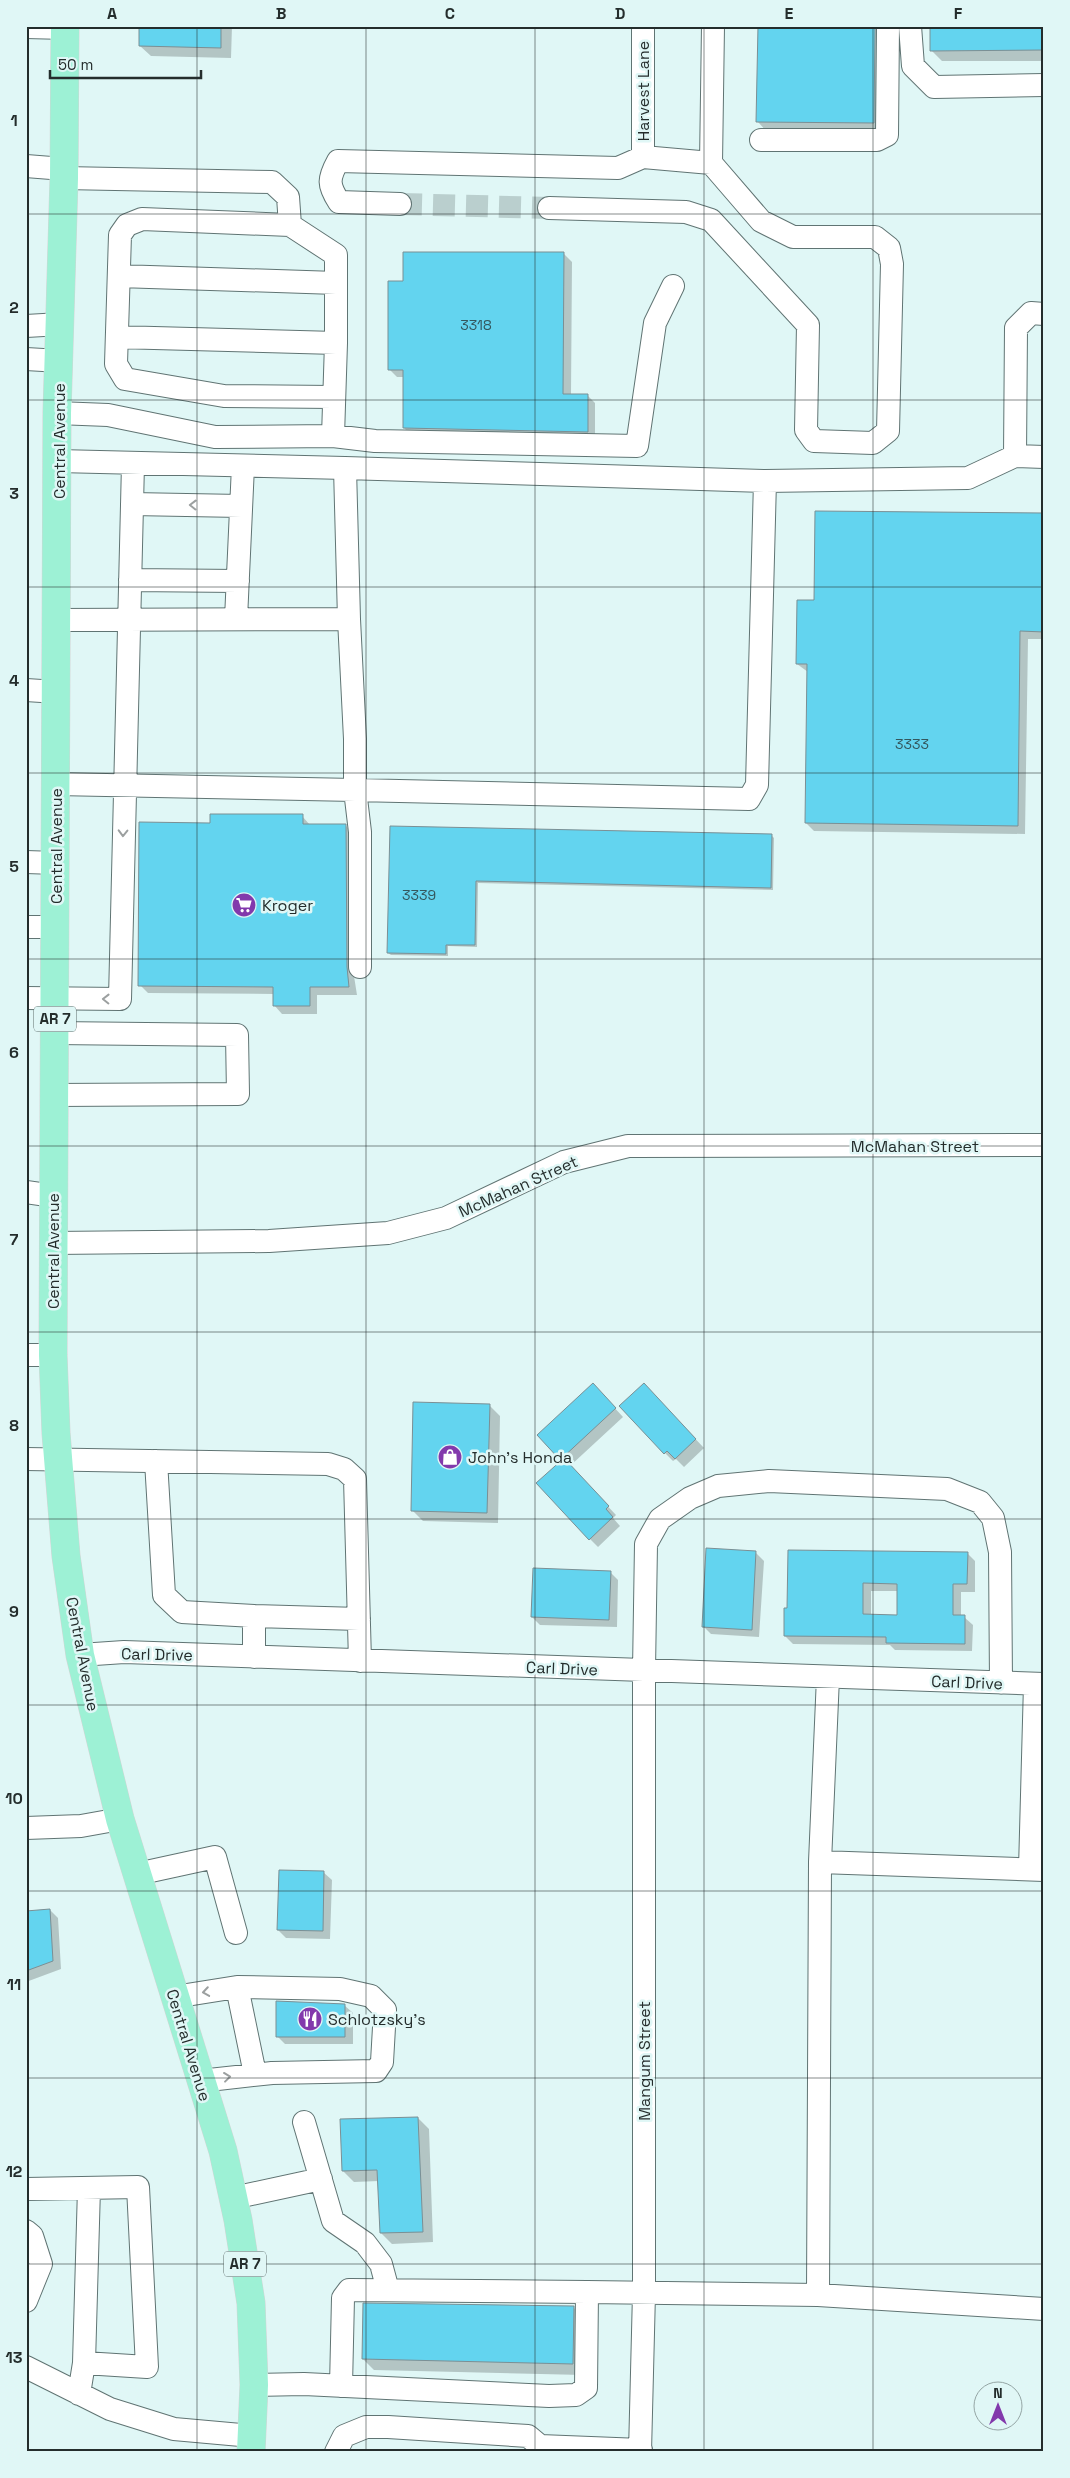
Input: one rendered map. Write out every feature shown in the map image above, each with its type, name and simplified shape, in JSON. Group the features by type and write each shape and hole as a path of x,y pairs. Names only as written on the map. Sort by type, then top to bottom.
{"main road":[{"name":"Central Avenue","path":"65,27 61,324 57,413 58,620 53,1356 66,1556 80,1655 120,1819 222,2152 233,2198 251,2303 254,2385 251,2444"}],"street":[{"name":"Harvest Lane","path":"643,157 644,26"},
{"path":"549,208 686,212 712,220 808,325 806,430 814,441 873,443 888,431 892,264 889,248 875,237 793,237 761,221 711,163 713,26"},
{"path":"761,140 877,140 887,135 888,26"},
{"path":"910,26 913,66 934,88 1044,85"},
{"path":"26,27 65,27"},
{"path":"400,204 339,202 330,188 331,174 338,161 618,168 643,157 711,163"},
{"path":"26,166 64,174 272,182 288,196 290,225"},
{"path":"333,397 224,396 125,379 116,364 120,235 127,225 142,219 290,225 336,255 333,436"},
{"path":"119,276 336,283"},
{"path":"57,413 108,415 215,437 333,436 376,441 637,446 655,323 673,286"},
{"path":"1015,456 1016,328 1031,313 1044,314"},
{"path":"26,326 61,324"},
{"path":"117,337 336,343"},
{"path":"26,359 60,361"},
{"path":"58,461 345,468 766,482 968,478 1015,456 1044,456"},
{"path":"26,998 120,999 132,464"},
{"path":"236,619 243,466"},
{"path":"345,468 349,619 355,739 355,790 360,832 360,967"},
{"path":"56,784 749,799 757,785 766,482"},
{"path":"132,504 241,506"},
{"path":"130,580 238,582"},
{"path":"58,620 349,619"},
{"path":"26,690 57,692"},
{"path":"26,862 56,863"},
{"path":"26,927 55,927"},
{"path":"54,1095 238,1094 237,1035 55,1033"},
{"name":"McMahan Street","path":"53,1243 268,1241 388,1233 446,1218 564,1162 628,1146 1044,1145"},
{"path":"26,1192 54,1196"},
{"path":"26,1354 53,1356"},
{"path":"26,1459 328,1464 344,1469 355,1479 360,1661"},
{"path":"156,1462 164,1595 182,1612 359,1619"},
{"name":"Mangum Street","path":"640,2451 644,2293 644,1670 646,1544 660,1519 690,1498 718,1486 769,1480 947,1489 980,1502 993,1518 1000,1552 1002,1683"},
{"path":"254,1616 254,1657"},
{"name":"Carl Drive","path":"80,1655 124,1652 1039,1684"},
{"path":"818,2295 820,1862 828,1677"},
{"path":"820,1862 1037,1869 1039,1684"},
{"path":"26,1828 81,1826 120,1819"},
{"path":"137,1874 215,1858 236,1933"},
{"path":"237,1987 255,2074"},
{"path":"174,1997 237,1987 340,1989 371,1996 385,2010 382,2062 376,2071 255,2074 200,2081"},
{"path":"304,2122 333,2221 365,2243 381,2264 388,2290"},
{"path":"233,2198 321,2179"},
{"path":"26,2188 138,2187 147,2367 84,2363"},
{"path":"79,2394 84,2363 89,2188"},
{"path":"26,2231 32,2236 41,2264 26,2301"},
{"path":"341,2386 343,2298 349,2290 818,2295 1044,2309"},
{"path":"254,2385 341,2386 549,2396 576,2395 586,2388 587,2292"},
{"path":"26,2367 110,2409 174,2429 251,2444"},
{"path":"336,2452 344,2436 366,2427 528,2436 540,2449 640,2451"}],"building":[{"path":"139,26 221,26 221,48 139,46"},
{"path":"758,26 875,26 874,123 756,122"},
{"path":"930,26 1044,26 1044,50 930,51"},
{"path":"403,252 564,252 563,394 588,394 588,432 403,428 403,370 388,370 388,281 403,281"},
{"path":"815,511 1044,513 1044,632 1020,631 1018,826 805,823 807,664 796,664 797,600 814,600"},
{"name":"Kroger","path":"210,814 303,814 303,824 346,824 347,967 349,987 310,987 310,1006 273,1006 273,987 138,986 139,822 210,823"},
{"path":"390,826 772,834 771,888 476,881 475,945 446,945 446,954 387,953"},
{"path":"593,1383 616,1408 560,1460 537,1435"},
{"path":"644,1383 696,1439 675,1459 667,1451 664,1454 619,1406"},
{"name":"John's Honda","path":"413,1402 490,1404 487,1513 411,1511"},
{"path":"564,1458 609,1506 606,1509 613,1517 589,1540 536,1483"},
{"path":"706,1548 756,1551 752,1630 702,1627"},
{"path":"788,1550 968,1552 967,1584 953,1584 953,1615 965,1615 965,1644 886,1643 886,1637 784,1636 784,1608 787,1608","holes":["863,1583 897,1584 897,1615 863,1614"]},
{"path":"533,1568 611,1571 609,1620 531,1617"},
{"path":"279,1870 324,1871 323,1931 277,1930"},
{"path":"50,1909 53,1961 26,1971 26,1911"},
{"name":"Schlotzsky's","path":"276,2001 345,2004 345,2037 276,2037"},
{"path":"418,2117 423,2232 380,2233 377,2170 342,2171 340,2119"},
{"path":"363,2303 574,2306 573,2364 362,2359"}],"tunnel":[{"path":"400,204 549,208"}],"place":[{"name":"Kroger","path":"244,905"},
{"name":"John's Honda","path":"450,1457"},
{"name":"Schlotzsky's","path":"310,2019"}]}
